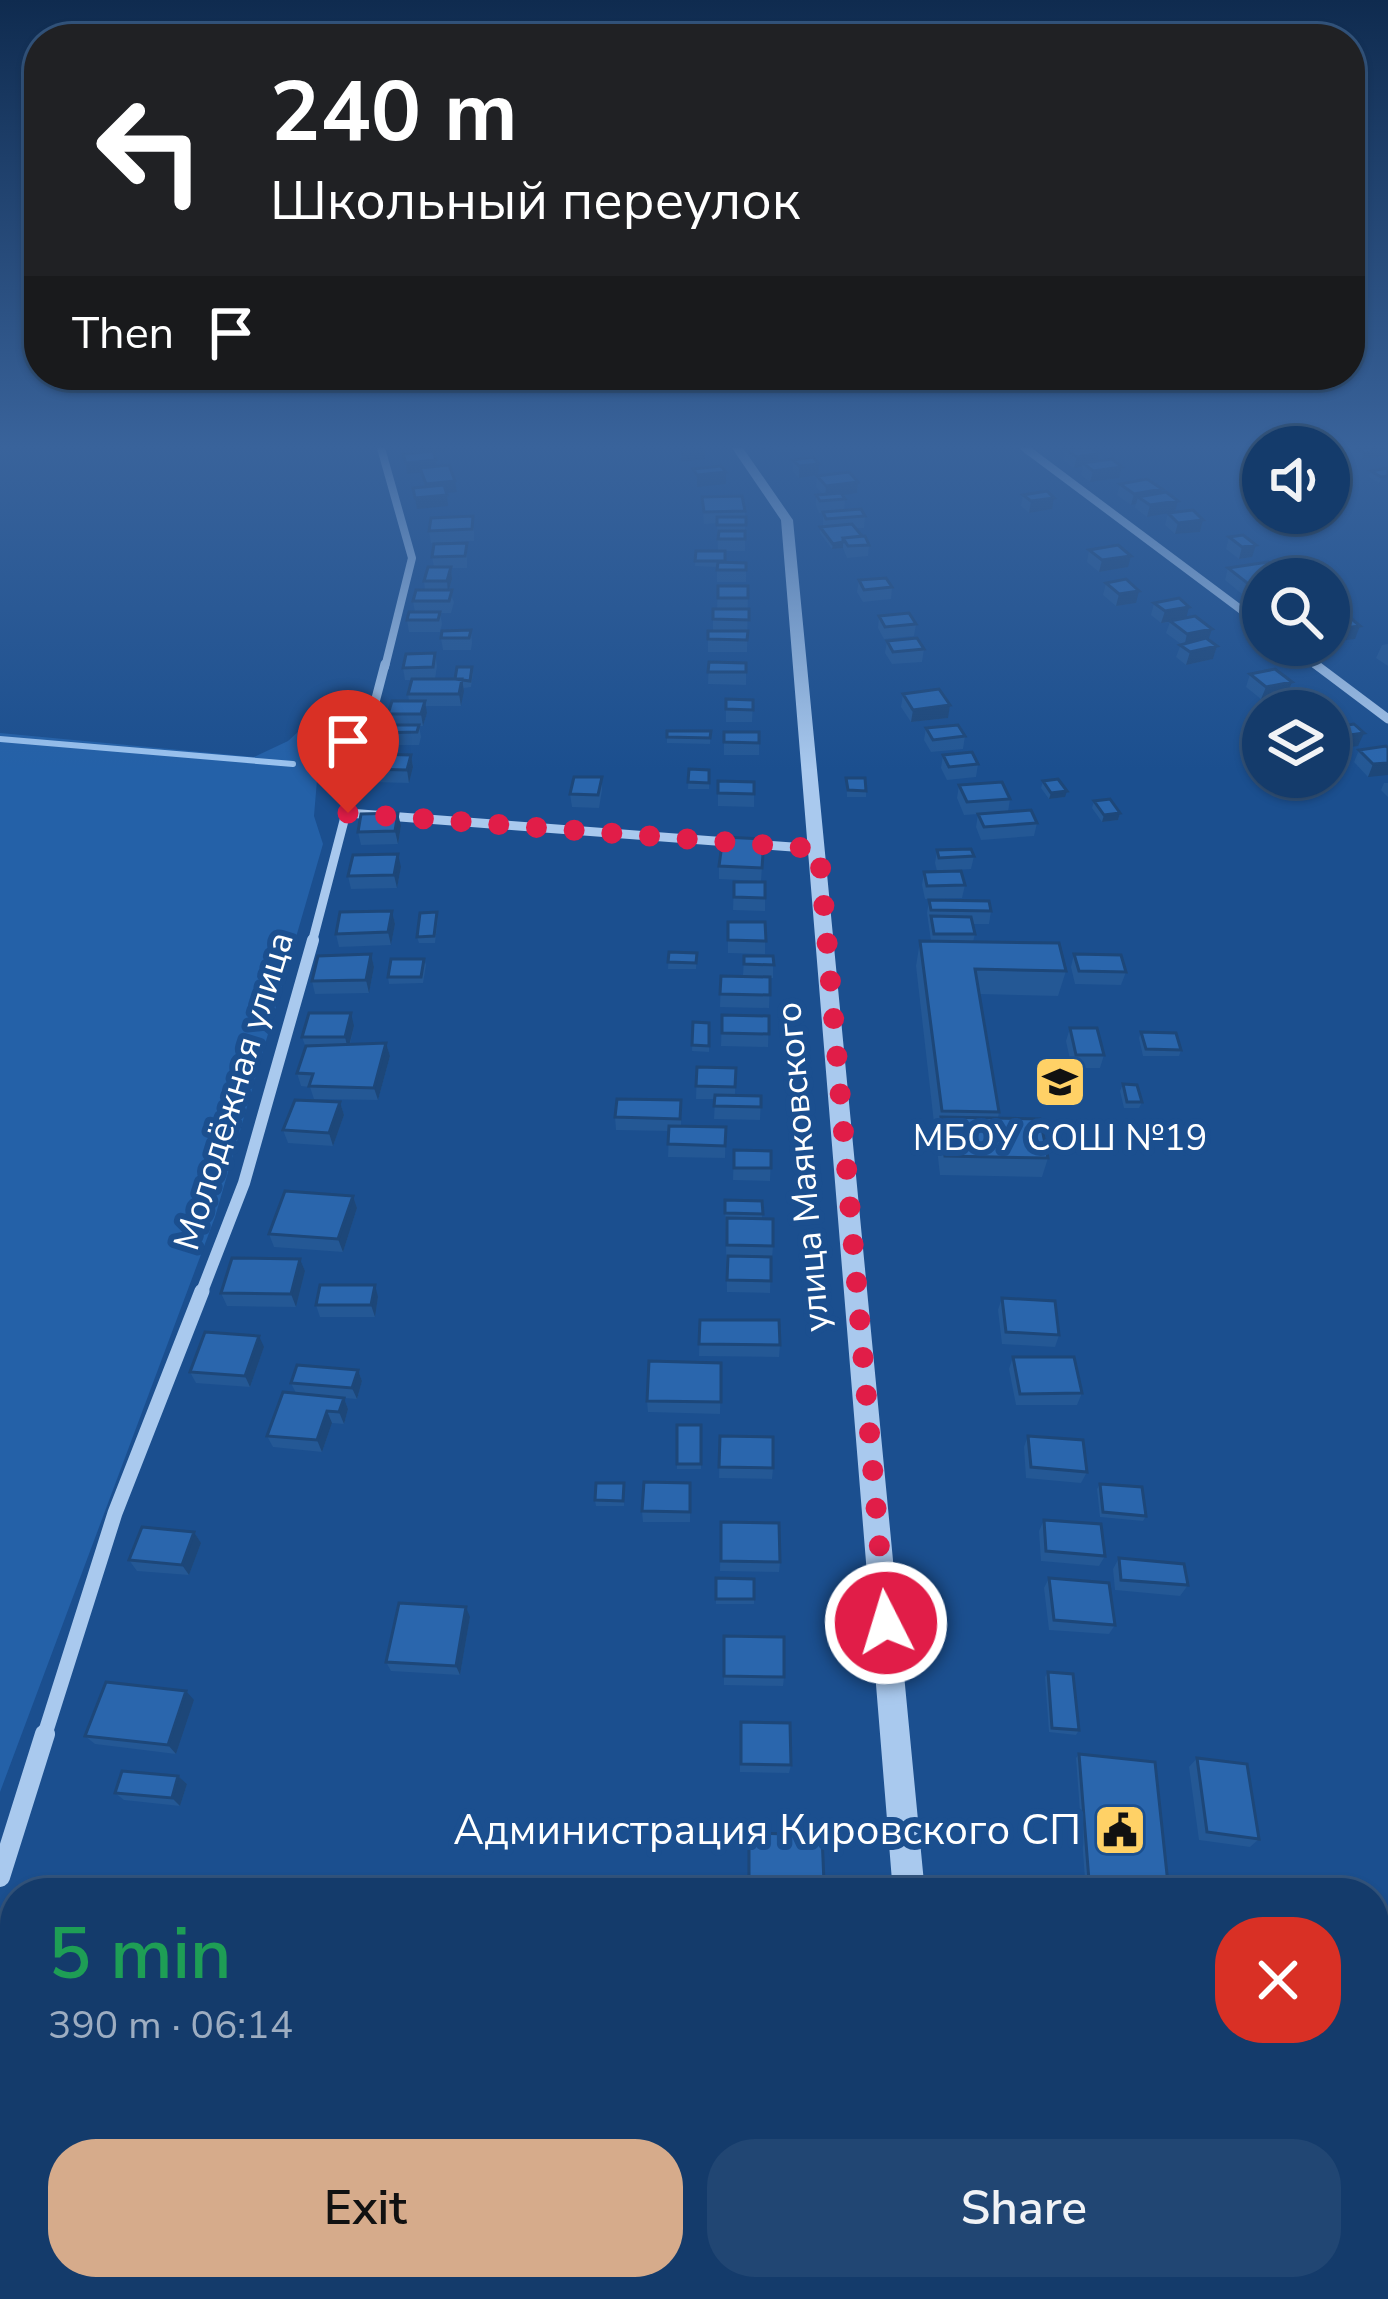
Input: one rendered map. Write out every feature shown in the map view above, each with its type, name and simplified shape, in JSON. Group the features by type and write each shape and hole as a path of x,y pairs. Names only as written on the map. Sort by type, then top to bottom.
{"street":[{"name":"Молодёжная улица","path":"0,1877 115,1513 244,1183 348,813 411,555"},
{"name":"улица Маяковского","path":"790,555 908,1878"},
{"path":"1168,555 1242,610"},
{"path":"1317,666 1388,719"},
{"path":"348,813 819,849"}],"shaded area":[{"path":"323,709 314,816 323,844 215,1217 0,1792 0,733 254,757 288,741"}],"building":[{"path":"696,555 725,555 725,561 695,561"},
{"path":"1096,555 1131,556 1102,560"},
{"path":"718,562 746,563 746,570 717,570"},
{"path":"1242,566 1242,579 1228,568"},
{"path":"428,567 451,567 447,581 424,581"},
{"path":"886,578 892,587 864,590 859,580"},
{"path":"1126,579 1139,591 1119,594 1106,583"},
{"path":"718,586 748,586 748,598 718,598"},
{"path":"416,590 452,590 449,601 413,601"},
{"path":"1179,598 1189,607 1165,611 1154,603"},
{"path":"713,609 749,609 749,620 713,619"},
{"path":"409,612 440,612 438,620 407,620"},
{"path":"909,613 916,624 885,627 879,616"},
{"path":"1195,616 1212,629 1187,634 1170,621"},
{"path":"471,630 469,638 441,638 442,631"},
{"path":"708,631 748,631 747,640 708,639"},
{"path":"917,638 924,649 893,652 887,641"},
{"path":"1206,638 1217,646 1190,652 1180,645"},
{"path":"435,653 433,667 403,668 406,654"},
{"path":"709,662 746,663 746,672 708,672"},
{"path":"457,667 472,667 470,681 455,679"},
{"path":"1275,669 1292,682 1266,687 1250,674"},
{"path":"412,679 462,679 459,694 408,694"},
{"path":"939,689 950,705 913,710 903,694"},
{"path":"726,699 753,700 753,710 726,709"},
{"path":"392,701 425,701 421,714 388,714"},
{"path":"1354,724 1364,733 1350,735"},
{"path":"380,725 419,725 417,732 378,733"},
{"path":"958,725 965,736 933,740 926,728"},
{"path":"667,731 711,731 710,738 667,737"},
{"path":"724,732 759,732 759,743 724,742"},
{"path":"1386,746 1388,763 1373,764 1359,750"},
{"path":"972,752 978,764 949,767 943,755"},
{"path":"373,754 411,755 407,770 368,769"},
{"path":"689,769 709,770 709,783 688,782"},
{"path":"574,777 602,777 598,795 570,794"},
{"path":"846,778 865,778 866,791 848,790"},
{"path":"1058,779 1067,791 1051,793 1043,781"},
{"path":"718,781 754,782 754,794 718,793"},
{"path":"1002,782 1010,799 967,802 959,785"},
{"path":"1110,799 1120,813 1104,815 1094,801"},
{"path":"1031,810 1037,823 984,827 978,814"},
{"path":"398,813 395,831 358,832 361,814"},
{"path":"723,837 764,839 762,868 719,866"},
{"path":"971,849 974,856 939,858 937,850"},
{"path":"398,854 394,875 348,876 353,855"},
{"path":"961,871 965,885 927,886 924,872"},
{"path":"734,882 765,882 765,898 734,897"},
{"path":"929,900 989,901 991,911 931,910"},
{"path":"392,911 388,932 336,934 340,912"},
{"path":"437,912 434,936 417,937 420,913"},
{"path":"931,916 971,917 975,934 934,934"},
{"path":"728,922 765,922 766,941 728,940"},
{"path":"920,941 1059,943 1066,971 975,969 999,1112 942,1111"},
{"path":"669,952 697,953 696,963 668,962"},
{"path":"371,954 366,980 312,981 318,956"},
{"path":"1074,954 1121,955 1126,972 1079,971"},
{"path":"744,956 773,956 774,965 744,964"},
{"path":"391,959 424,959 421,977 388,977"},
{"path":"721,976 770,977 770,995 720,994"},
{"path":"309,1013 351,1013 345,1037 302,1037"},
{"path":"722,1015 769,1016 769,1034 722,1033"},
{"path":"693,1022 709,1023 709,1046 692,1045"},
{"path":"1070,1028 1097,1028 1104,1055 1076,1055"},
{"path":"1141,1032 1176,1033 1181,1050 1146,1049"},
{"path":"386,1043 374,1088 309,1086 313,1074 297,1073 306,1046"},
{"path":"697,1067 736,1068 735,1087 696,1086"},
{"path":"1123,1084 1137,1085 1142,1102 1127,1102"},
{"path":"715,1095 761,1096 761,1107 714,1106"},
{"path":"617,1099 681,1100 680,1119 615,1117"},
{"path":"295,1100 340,1102 329,1133 283,1130"},
{"path":"941,1117 1040,1119 1048,1158 945,1156"},
{"path":"669,1126 726,1127 725,1146 668,1144"},
{"path":"734,1150 771,1151 771,1168 734,1168"},
{"path":"285,1191 353,1196 338,1239 269,1234"},
{"path":"725,1200 762,1201 763,1214 725,1213"},
{"path":"727,1218 773,1219 773,1246 727,1245"},
{"path":"728,1256 771,1257 771,1281 727,1280"},
{"path":"232,1258 300,1259 291,1294 221,1293"},
{"path":"320,1285 375,1285 371,1305 316,1305"},
{"path":"1002,1298 1055,1301 1059,1335 1006,1332"},
{"path":"700,1320 779,1320 780,1345 699,1344"},
{"path":"205,1332 259,1336 245,1376 190,1372"},
{"path":"1013,1357 1074,1357 1082,1393 1020,1394"},
{"path":"649,1361 721,1363 721,1402 647,1401"},
{"path":"297,1365 358,1370 352,1388 291,1383"},
{"path":"283,1392 344,1398 339,1412 327,1411 317,1440 267,1436"},
{"path":"677,1425 701,1425 701,1464 677,1464"},
{"path":"720,1436 773,1437 773,1468 719,1467"},
{"path":"1028,1436 1083,1440 1087,1472 1031,1467"},
{"path":"644,1482 690,1483 690,1512 642,1511"},
{"path":"596,1483 624,1483 623,1501 595,1500"},
{"path":"1100,1484 1142,1487 1146,1516 1103,1512"},
{"path":"1044,1520 1101,1524 1105,1556 1046,1551"},
{"path":"721,1522 779,1523 780,1562 721,1561"},
{"path":"142,1527 194,1532 182,1565 129,1560"},
{"path":"1119,1558 1184,1564 1188,1585 1121,1580"},
{"path":"716,1578 754,1579 754,1599 716,1599"},
{"path":"1049,1578 1109,1583 1115,1625 1054,1620"},
{"path":"399,1603 466,1607 456,1666 386,1662"},
{"path":"724,1636 784,1637 784,1677 724,1676"},
{"path":"1048,1672 1073,1674 1079,1730 1052,1728"},
{"path":"106,1682 186,1691 168,1745 85,1736"},
{"path":"741,1722 790,1723 791,1765 741,1764"},
{"name":"Администрация Кировского СП","path":"1079,1754 1155,1762 1167,1878 1089,1878"},
{"path":"1197,1758 1247,1764 1259,1839 1207,1832"},
{"path":"122,1771 178,1776 172,1798 115,1793"},
{"path":"749,1833 822,1835 824,1878 749,1878"}],"waterway":[{"path":"0,739 293,764"}],"place":[{"name":"МБОУ СОШ №19","path":"1060,1082"},
{"name":"Администрация Кировского СП","path":"1120,1830"}],"route":[{"path":"348,813 819,849 886,1623"}]}
